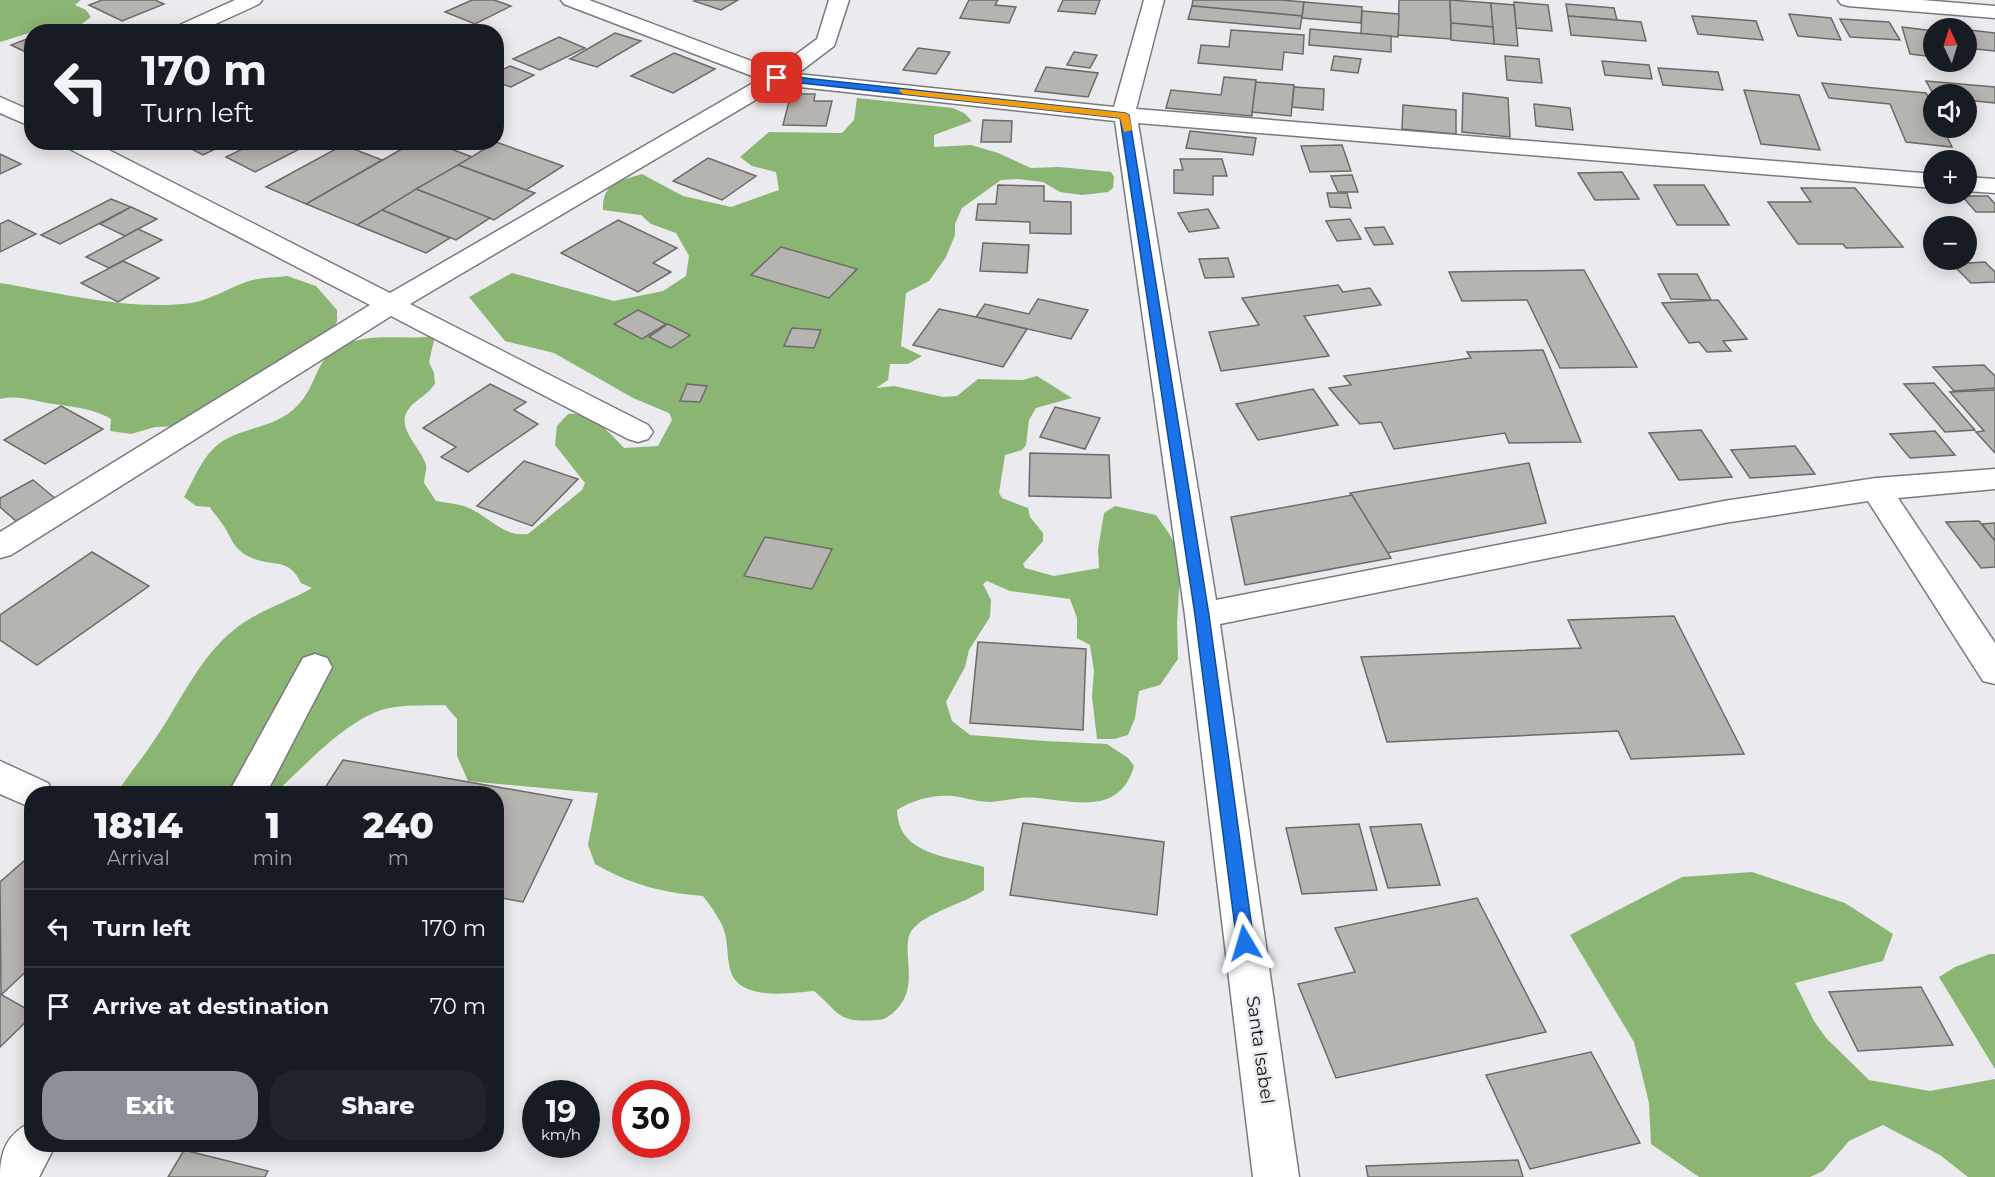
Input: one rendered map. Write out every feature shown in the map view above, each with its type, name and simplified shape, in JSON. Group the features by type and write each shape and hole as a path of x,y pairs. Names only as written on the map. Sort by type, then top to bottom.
{"street":[{"path":"198,24 252,0"},
{"path":"572,0 777,78 1125,115 1923,180"},
{"path":"0,547 389,305 777,78 827,42 839,0"},
{"name":"Santa Isabel","path":"1154,0 1125,103 1125,115 1202,615 1276,1177"},
{"path":"1848,0 1995,12"},
{"path":"2,107 24,99"},
{"path":"2,107 24,117"},
{"path":"89,150 638,432"},
{"path":"1977,185 1995,186"},
{"path":"1202,615 1724,512 1876,489 1995,479"},
{"path":"1876,489 1995,671"},
{"path":"251,786 315,667"},
{"path":"0,776 24,788"},
{"path":"14,1177 29,1152"}],"green space":[{"path":"0,0 81,0 75,5 86,10 91,17 82,24 24,24 24,34 0,42"},
{"path":"857,98 953,108 964,113 972,121 934,135 934,147 971,145 998,153 1031,168 1059,167 1111,172 1114,177 1113,188 1108,192 1082,195 1060,192 1043,182 1018,179 1001,180 962,208 946,257 929,281 906,293 901,346 922,356 908,364 890,364 888,380 876,388 894,386 943,397 957,396 978,379 1023,380 1037,376 1072,398 1036,408 1029,420 1026,445 1022,450 1005,455 999,493 1002,498 1028,508 1030,517 1043,533 1043,541 1023,564 1025,568 1054,576 1099,568 1098,549 1104,513 1115,506 1156,515 1170,535 1181,557 1177,623 1178,659 1160,685 1139,691 1135,718 1128,735 1114,739 1097,739 1092,697 1094,671 1090,645 1077,638 1077,618 1070,599 1010,591 987,581 983,584 991,600 990,617 969,650 965,667 946,702 952,721 970,735 1107,744 1128,758 1134,766 1127,782 1118,793 1094,802 1020,798 987,802 951,796 935,796 897,810 900,825 906,837 916,845 928,852 984,867 984,890 926,918 912,930 908,946 908,989 895,1011 880,1020 854,1020 835,1011 814,991 779,994 754,991 743,987 735,980 730,969 724,929 703,896 674,893 647,886 621,877 595,864 588,845 598,793 468,781 457,756 457,719 445,705 400,706 370,715 355,723 326,745 282,786 122,786 161,730 199,669 222,641 254,617 312,588 301,583 290,569 255,559 241,552 210,507 196,506 184,497 199,468 214,448 229,437 280,419 289,413 304,398 325,358 339,347 363,339 435,336 429,362 434,373 435,384 411,406 405,421 406,429 426,465 424,483 436,501 464,506 512,533 528,534 582,490 585,483 555,445 557,426 568,414 592,419 624,448 658,446 672,420 669,413 633,398 554,353 505,341 469,297 512,273 614,301 663,291 686,276 689,256 676,233 651,224 641,215 603,210 603,201 609,188 620,181 642,174 683,196 731,207 779,190 776,172 752,166 740,157 769,132 842,133 854,120","holes":["792,328 821,330 814,348 785,346","765,537 831,549 812,589 744,576"]},
{"path":"287,276 316,286 337,310 337,322 330,332 184,426 155,427 131,434 110,431 111,419 88,410 24,398 0,399 0,283 95,300 168,305 191,303 212,297 251,280"},
{"path":"1752,872 1845,903 1893,934 1883,961 1795,983 1814,1021 1826,1038 1869,1080 1930,1091 1995,1079 1995,1177 1968,1177 1940,1155 1883,1125 1849,1141 1823,1171 1810,1177 1699,1177 1651,1144 1649,1103 1634,1042 1570,935 1682,877"},
{"path":"1995,954 1995,1069 1939,977 1955,967"}],"building":[{"path":"102,0 155,0 164,4 122,21 89,5"},
{"path":"472,0 494,0 511,6 475,24 445,12"},
{"path":"738,0 721,10 694,1"},
{"path":"969,0 998,0 995,5 1016,7 1009,23 960,18"},
{"path":"1063,0 1100,0 1095,14 1058,11"},
{"path":"1193,0 1304,2 1302,16 1192,6"},
{"path":"1399,0 1450,0 1451,39 1398,35"},
{"path":"1450,0 1491,3 1493,27 1451,23"},
{"path":"1304,2 1362,7 1361,23 1302,18"},
{"path":"1514,2 1548,5 1552,31 1516,28"},
{"path":"1491,3 1514,5 1518,46 1494,44"},
{"path":"1566,4 1614,8 1617,20 1568,16"},
{"path":"1192,6 1302,16 1300,29 1188,19"},
{"path":"1362,11 1399,14 1398,37 1361,34"},
{"path":"1789,14 1831,18 1841,40 1798,36"},
{"path":"1568,16 1641,22 1646,41 1571,35"},
{"path":"1692,16 1756,21 1763,40 1698,34"},
{"path":"1840,19 1889,22 1900,40 1850,37"},
{"path":"1451,23 1493,27 1494,44 1451,40"},
{"path":"1902,27 1923,30 1923,56 1910,54"},
{"path":"1310,29 1391,36 1391,52 1309,45"},
{"path":"1231,30 1304,35 1303,54 1284,52 1282,70 1198,63 1201,45 1229,47"},
{"path":"1977,31 1995,33 1995,51 1977,49"},
{"path":"615,33 641,41 597,67 570,59"},
{"path":"559,37 585,48 540,70 513,59"},
{"path":"24,40 24,51 11,45"},
{"path":"918,48 950,52 936,74 903,70"},
{"path":"1074,52 1097,55 1090,68 1067,65"},
{"path":"674,53 715,69 673,93 631,76"},
{"path":"1334,56 1361,59 1358,73 1331,70"},
{"path":"1505,56 1539,59 1542,83 1507,80"},
{"path":"1602,61 1649,65 1652,79 1605,75"},
{"path":"510,66 534,75 511,87 504,85 504,69"},
{"path":"1046,67 1098,73 1088,97 1035,91"},
{"path":"1658,68 1718,72 1723,90 1663,85"},
{"path":"1224,77 1256,80 1252,116 1166,108 1171,90 1221,95"},
{"path":"1926,81 1960,84 1928,84"},
{"path":"1256,82 1294,85 1291,116 1252,112"},
{"path":"1822,83 1923,93 1923,138 1948,138 1952,147 1906,142 1890,104 1829,98"},
{"path":"1977,85 1995,87 1995,103 1977,101"},
{"path":"1294,87 1324,89 1323,110 1292,107"},
{"path":"1744,90 1799,95 1820,150 1761,144"},
{"path":"1463,93 1508,98 1510,137 1462,132"},
{"path":"791,94 815,94 814,101 832,101 826,126 783,125"},
{"path":"1534,104 1570,108 1573,130 1536,126"},
{"path":"1403,105 1456,110 1456,134 1402,129"},
{"path":"983,120 1012,121 1011,142 981,142"},
{"path":"1190,131 1256,138 1253,155 1186,148"},
{"path":"504,145 563,166 526,190 458,165 483,150 504,150"},
{"path":"1342,145 1351,171 1310,172 1301,146"},
{"path":"193,150 213,150 203,155"},
{"path":"240,150 298,150 255,172 226,157"},
{"path":"334,150 356,150 382,160 306,204 266,187"},
{"path":"400,150 454,150 472,157 357,225 306,204"},
{"path":"0,154 21,164 0,174"},
{"path":"708,158 756,176 722,200 673,181"},
{"path":"1180,159 1222,159 1227,176 1213,176 1213,195 1174,193 1174,170 1183,170"},
{"path":"458,165 535,193 494,220 416,189"},
{"path":"1622,172 1639,199 1595,200 1578,173"},
{"path":"1352,175 1358,192 1338,192 1331,176"},
{"path":"998,185 1044,186 1044,201 1071,202 1071,234 1030,233 1030,222 976,220 978,204 996,204"},
{"path":"1654,185 1704,185 1729,225 1677,225"},
{"path":"1801,188 1855,188 1903,247 1846,248 1843,244 1798,244 1768,202 1811,202"},
{"path":"416,189 490,218 456,240 382,210"},
{"path":"1327,193 1347,193 1351,208 1330,207"},
{"path":"1977,196 1988,196 1995,204 1995,212 1976,212 1969,204 1977,204"},
{"path":"111,199 131,207 60,244 41,235"},
{"path":"131,207 157,219 125,236 100,224"},
{"path":"1208,209 1219,228 1189,232 1178,213"},
{"path":"382,210 450,238 426,253 357,225"},
{"path":"1350,219 1361,239 1337,241 1326,221"},
{"path":"8,220 36,234 0,252 0,224"},
{"path":"618,220 677,248 653,263 671,272 638,292 561,253"},
{"path":"1384,227 1393,244 1374,245 1365,228"},
{"path":"138,229 162,240 109,268 86,257"},
{"path":"983,243 1029,245 1027,273 980,271"},
{"path":"781,247 857,269 829,298 751,275"},
{"path":"1228,258 1234,277 1205,278 1199,259"},
{"path":"123,261 159,278 118,302 81,283"},
{"path":"1977,262 1985,262 1995,272 1995,282 1971,283 1958,270 1977,270"},
{"path":"1584,270 1637,367 1560,368 1527,300 1462,301 1449,272"},
{"path":"1658,274 1697,274 1711,300 1671,299"},
{"path":"1338,285 1343,292 1370,288 1381,305 1304,316 1329,356 1221,371 1209,332 1259,325 1242,298"},
{"path":"1038,299 1088,310 1071,339 976,317 985,304 1029,314"},
{"path":"1718,300 1747,339 1723,341 1731,351 1707,352 1699,342 1689,343 1662,303"},
{"path":"939,309 1027,329 1003,367 913,345"},
{"path":"638,310 666,324 642,339 614,324"},
{"path":"668,324 690,335 671,348 649,337"},
{"path":"792,328 821,330 814,348 784,346"},
{"path":"1543,350 1581,442 1509,443 1505,433 1394,449 1381,422 1360,424 1329,388 1351,385 1344,376 1471,358 1467,352"},
{"path":"1984,365 1995,376 1995,388 1954,391 1933,367"},
{"path":"1934,383 1975,430 1945,432 1904,384"},
{"path":"490,384 526,402 514,410 538,424 468,472 441,457 456,447 423,428"},
{"path":"687,384 707,386 700,402 680,401"},
{"path":"1313,389 1338,425 1258,440 1236,404"},
{"path":"1995,390 1995,453 1976,432 1984,431 1950,392"},
{"path":"61,406 103,429 45,464 4,440"},
{"path":"1055,407 1100,418 1085,449 1040,437"},
{"path":"1701,430 1732,477 1679,480 1649,433"},
{"path":"1935,431 1955,455 1910,458 1890,434"},
{"path":"1795,446 1815,474 1750,478 1731,450"},
{"path":"1030,453 1109,455 1111,498 1029,496"},
{"path":"524,461 578,479 532,526 477,506"},
{"path":"1529,463 1546,523 1387,553 1350,493"},
{"path":"33,480 56,499 16,521 0,507 0,498"},
{"path":"1352,495 1391,558 1245,585 1231,517"},
{"path":"1979,521 1995,541 1995,567 1981,568 1946,522"},
{"path":"1995,523 1995,541 1982,524"},
{"path":"765,537 832,549 812,589 744,576"},
{"path":"92,552 149,586 37,665 0,640 0,615"},
{"path":"1674,616 1744,754 1631,759 1618,731 1387,742 1361,657 1581,648 1568,620"},
{"path":"978,642 1086,649 1083,730 970,723"},
{"path":"343,760 492,786 326,786"},
{"path":"504,788 572,800 523,902 504,898"},
{"path":"1023,823 1164,842 1157,915 1010,895"},
{"path":"1359,824 1377,890 1302,894 1286,828"},
{"path":"1421,824 1440,885 1388,888 1370,827"},
{"path":"24,861 24,973 1,995 0,882"},
{"path":"1477,898 1546,1032 1336,1078 1298,984 1355,972 1335,928"},
{"path":"1921,987 1953,1045 1858,1051 1829,992"},
{"path":"0,994 24,1008 24,1024 0,1047"},
{"path":"1591,1052 1640,1143 1530,1169 1486,1075"},
{"path":"183,1152 192,1152 268,1171 265,1177 168,1177"},
{"path":"1518,1160 1523,1177 1368,1177 1366,1166"}],"slow traffic":[{"path":"903,91 1125,115 1127,130"}],"route":[{"path":"777,78 1125,115 1202,615 1245,943"}]}
